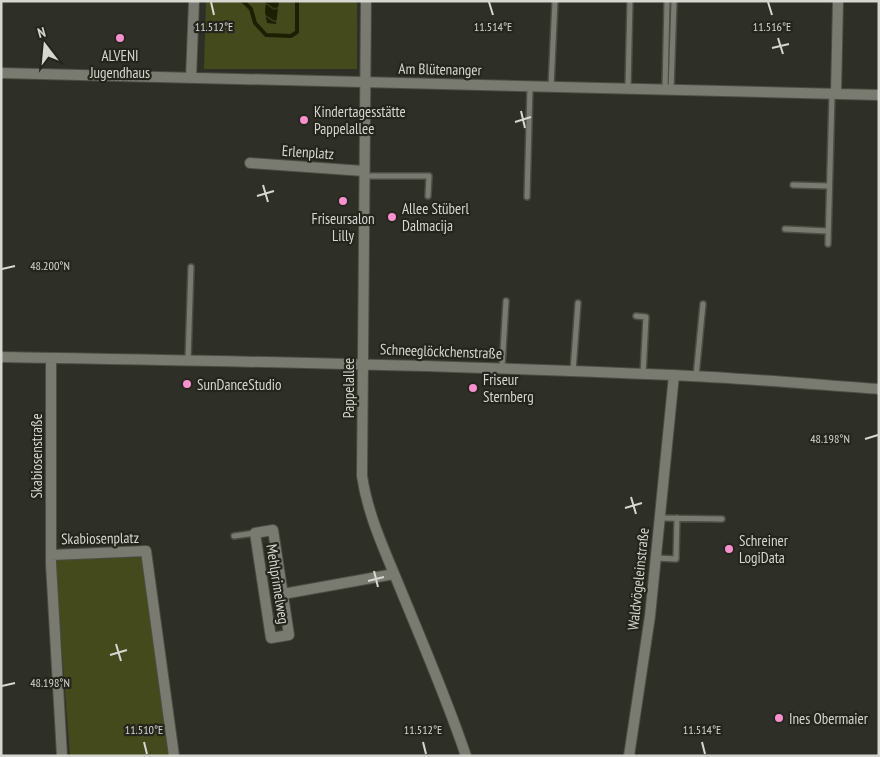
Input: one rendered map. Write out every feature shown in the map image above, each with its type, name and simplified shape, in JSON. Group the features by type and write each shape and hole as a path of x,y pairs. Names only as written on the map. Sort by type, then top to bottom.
{"street":[{"path":"191,78 194,1"},
{"name":"Pappelallee","path":"366,1 362,476 365,494 377,533 454,718 466,756"},
{"path":"834,94 838,1"},
{"name":"Am Blütenanger","path":"1,73 879,95"},
{"name":"Erlenplatz","path":"250,163 364,174"},
{"name":"Schneeglöckchenstraße","path":"1,357 363,363 696,376 879,389"},
{"name":"Skabiosenstraße","path":"51,358 51,554"},
{"name":"Waldvögeleinstraße","path":"629,756 650,616 674,375"},
{"name":"Mehlprimelweg","path":"273,530 283,594 289,635 271,638 255,533 273,530"},
{"name":"Skabiosenplatz","path":"62,756 51,554 146,551 174,756"},
{"name":"Mehlprimelweg","path":"283,594 394,574"}],"lane":[{"path":"551,87 555,1"},
{"path":"628,89 630,1"},
{"path":"667,1 668,90"},
{"path":"668,90 674,1"},
{"path":"527,198 530,87"},
{"path":"828,244 834,94"},
{"path":"364,174 429,176 428,196"},
{"path":"793,184 829,186"},
{"path":"785,229 828,231"},
{"path":"188,360 191,267"},
{"path":"502,369 506,301"},
{"path":"573,371 578,303"},
{"path":"696,376 703,304"},
{"path":"636,316 646,317 643,374"},
{"path":"660,518 722,519"},
{"path":"656,558 676,559 677,518"},
{"name":"Mehlprimelweg","path":"234,536 255,533"}],"shaded area":[{"path":"206,1 357,1 357,69 204,69"},
{"path":"144,557 169,756 70,756 55,560"}],"water":[{"path":"266,1 279,1 276,24 267,23"}],"waterway":[{"path":"243,1 251,9 255,23 266,35 291,36 297,32 297,1"}],"place":[{"name":"ALVENI Jugendhaus","path":"120,38"},
{"name":"Kindertagesstätte Pappelallee","path":"304,120"},
{"name":"Friseursalon Lilly","path":"343,201"},
{"name":"Allee Stüberl Dalmacija","path":"392,217"},
{"name":"SunDanceStudio","path":"187,384"},
{"name":"Friseur Sternberg","path":"473,388"},
{"name":"Schreiner LogiData","path":"729,549"},
{"name":"Ines Obermaier","path":"779,718"}]}
